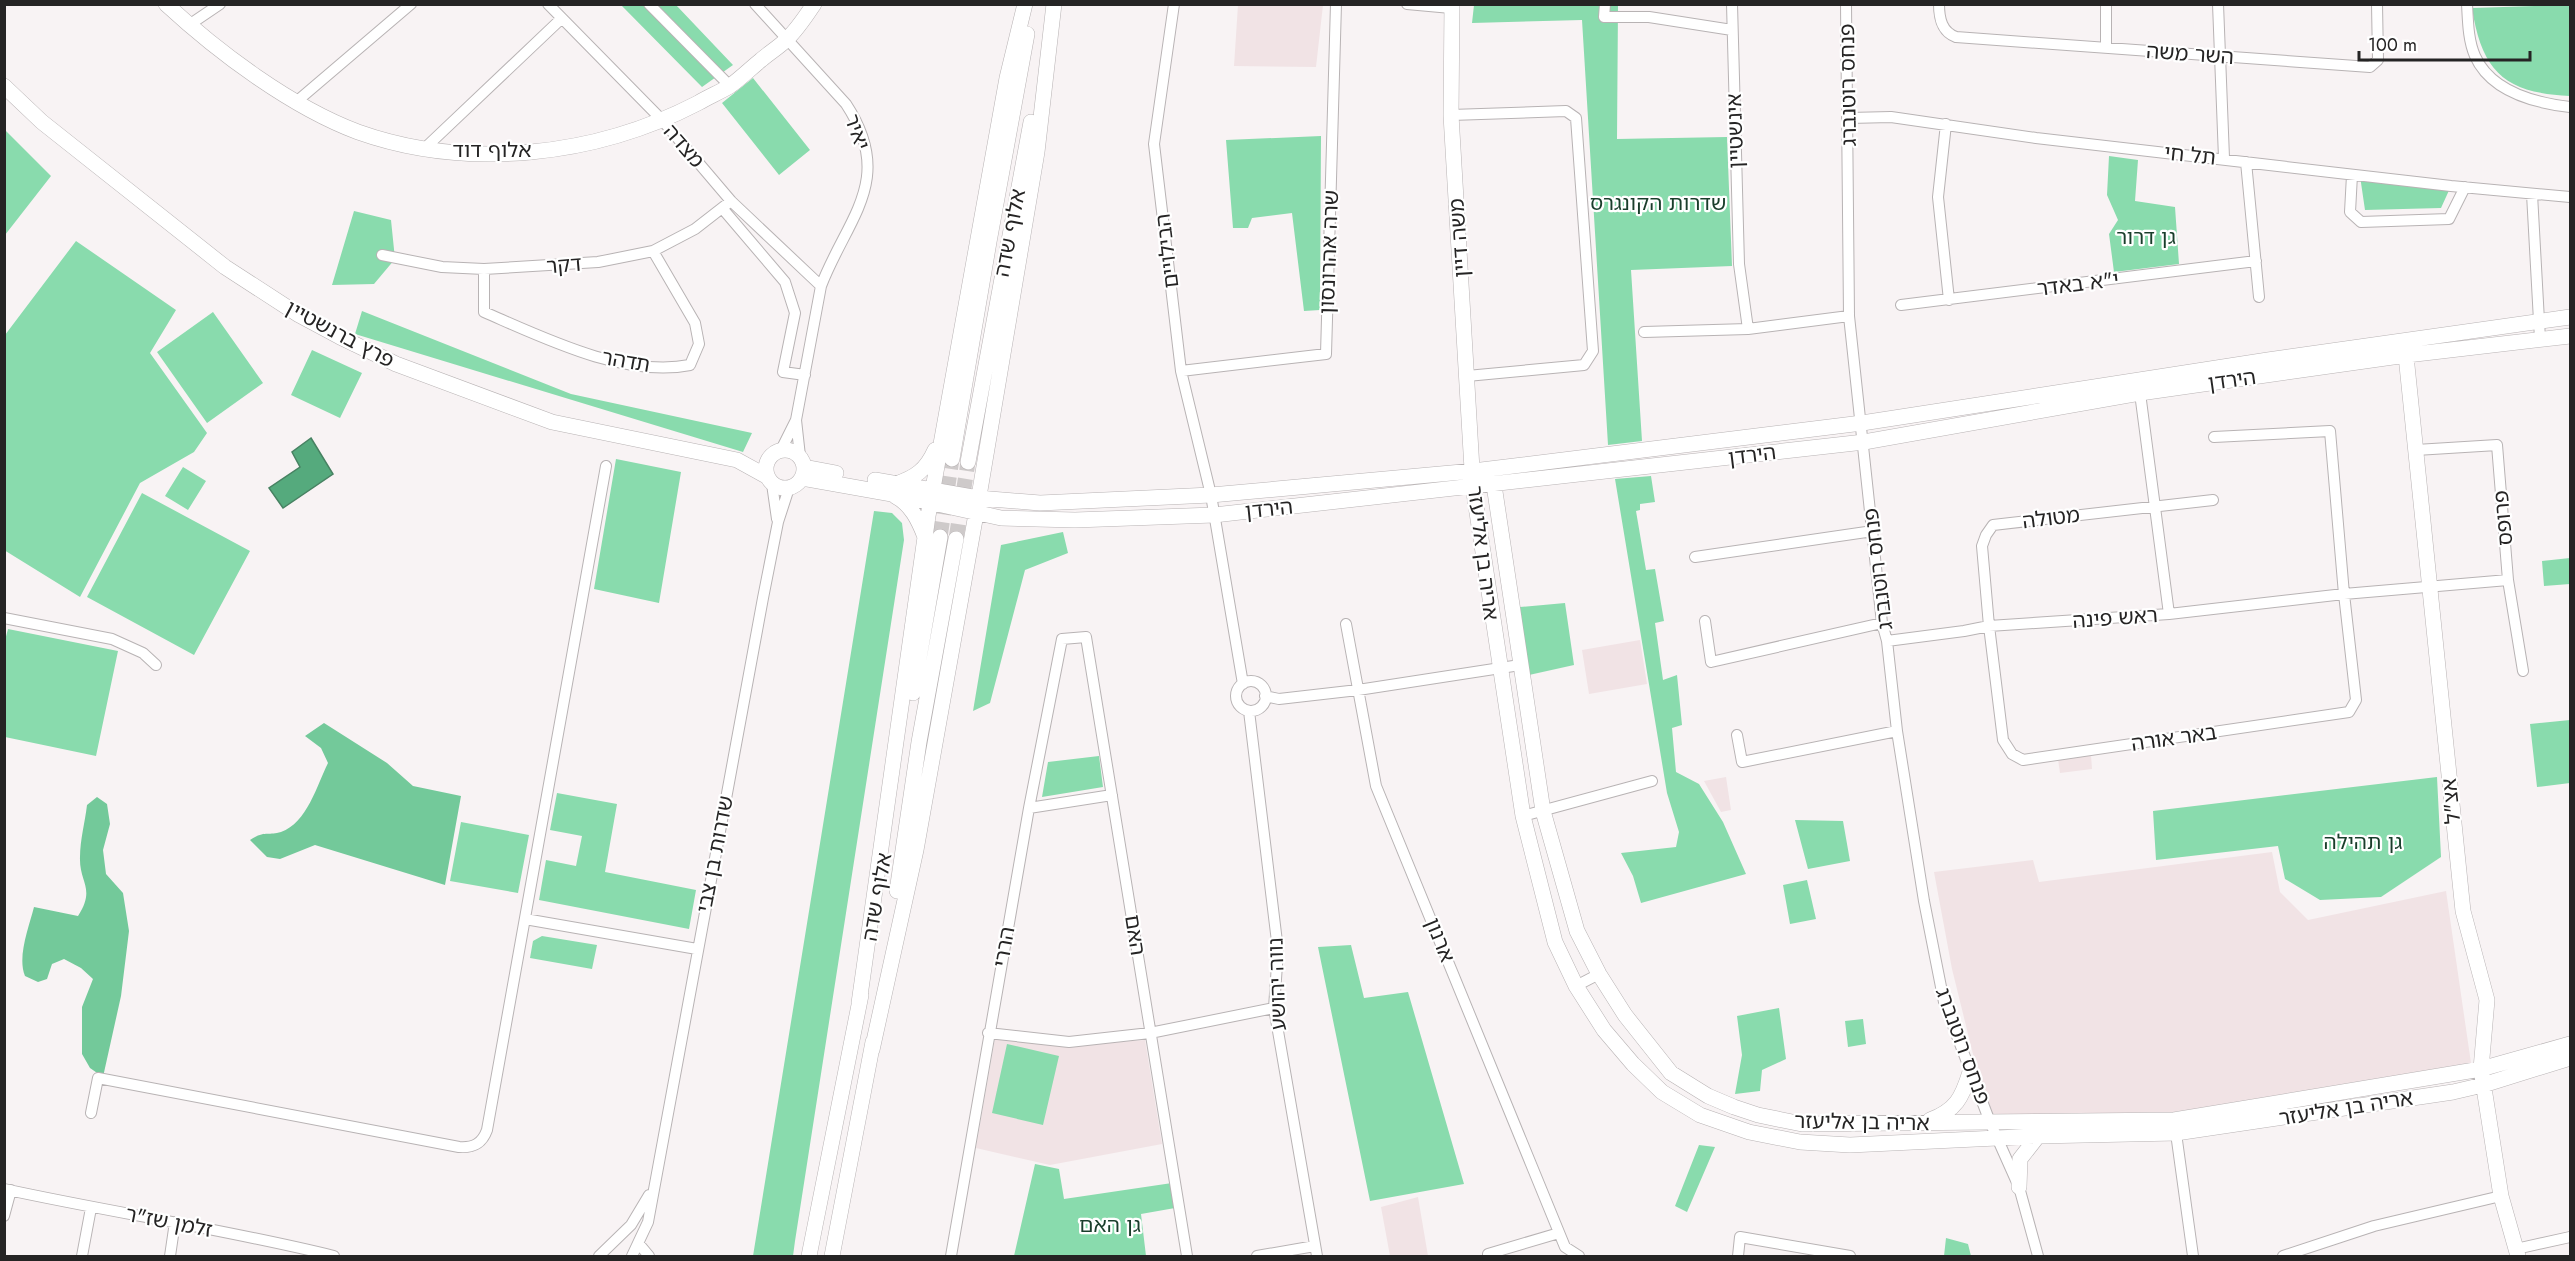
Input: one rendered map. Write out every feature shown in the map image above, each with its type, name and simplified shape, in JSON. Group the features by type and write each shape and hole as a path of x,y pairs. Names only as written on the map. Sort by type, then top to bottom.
{"street":[{"name":"אלוף דוד","path":"166,4 189,25 296,102 359,132 425,148 478,154 523,152 583,144 625,135 663,121 730,86 787,40 814,4"},
{"path":"189,25 220,4"},
{"path":"296,102 411,4"},
{"name":"מצדה","path":"548,4 663,121 785,282 795,313 783,372 805,375"},
{"path":"649,4 730,86"},
{"name":"יאיר","path":"755,4 846,104 858,123 867,155 865,192 856,216 828,267 821,286"},
{"path":"809,1257 859,1003 932,537 932,497 942,434 1007,78 1020,27 1023,4"},
{"name":"אלוף שדה","path":"1032,4 960,460 1029,133 1049,4"},
{"path":"872,1050 916,850 977,506 1037,152 1054,4"},
{"name":"הבילויים","path":"1174,4 1154,144 1181,371 1211,495"},
{"name":"שרה אהרונסון","path":"1181,371 1326,354 1336,4"},
{"path":"1407,4 1452,6"},
{"path":"1605,4 1604,16 1649,17 1732,30"},
{"name":"אינשטיין","path":"1732,4 1739,264 1748,328"},
{"name":"פנחס רוטנברג","path":"1846,4 1849,118 1849,316 1882,623 1887,641 1897,731 1923,895 1944,1002 1990,1122 2019,1187 2038,1257"},
{"name":"השר משה","path":"1939,4 1945,32 1956,37 2370,67 2378,60 2377,4"},
{"path":"2106,4 2106,47"},
{"path":"2218,4 2224,158"},
{"path":"2467,4 2474,54 2491,76 2506,89 2526,98 2541,103 2571,107"},
{"name":"משה דיין","path":"1452,6 1451,115 1473,478"},
{"path":"425,148 561,19"},
{"name":"פרץ ברנשטיין","path":"4,86 42,122 225,267 299,315 340,337 396,364 552,422 737,460 769,480"},
{"path":"1451,115 1566,111 1576,118 1593,351 1584,365 1467,376"},
{"name":"תל חי","path":"1849,118 1891,117 2036,138 2224,158 2352,175 2571,197"},
{"path":"1946,124 1938,197 1948,300"},
{"path":"2246,162 2259,297"},
{"path":"2352,175 2350,212 2361,222 2449,219 2465,187"},
{"path":"2532,194 2540,339"},
{"name":"מצדה","path":"726,204 821,286"},
{"name":"דקר","path":"382,255 442,267 484,269 598,262 653,251 695,229 726,204"},
{"name":"תדהר","path":"484,269 484,312 553,341 598,356 637,364 674,368 690,365 699,344 695,323 653,251"},
{"name":"י\"א באדר","path":"1901,305 2256,261"},
{"path":"796,420 776,452 767,461 769,480 777,487 789,488 802,467 796,420 821,286"},
{"path":"1644,332 1748,328 1849,316"},
{"name":"הירדן","path":"1494,485 1864,442 2405,347 2539,320 2571,317"},
{"name":"הירדן","path":"977,506 1001,518 1075,520 1214,515 2405,347 2571,336"},
{"name":"אצ\"ל","path":"2405,347 2463,911 2487,1000 2481,1069 2501,1196 2517,1252"},
{"path":"2140,393 2169,614"},
{"path":"2214,437 2330,431 2344,594"},
{"path":"894,489 925,469 942,434"},
{"name":"פרופס","path":"2416,450 2498,446 2508,580 2523,671"},
{"path":"776,452 791,450 802,467 932,497"},
{"name":"פרץ ברנשטיין","path":"737,460 776,452"},
{"path":"91,1113 98,1078 459,1147 475,1146 480,1142 487,1130 606,466"},
{"name":"הירדן","path":"932,497 977,506 1040,504 1473,478"},
{"name":"אריה בן אליעזר","path":"2571,1044 2481,1069 2175,1127 1990,1122 1802,1124 1758,1115 1708,1096 1671,1073 1625,1015 1599,974 1577,931 1543,811 1494,485 1473,478 1498,668 1523,816 1555,942 1576,986 1604,1030 1633,1064 1662,1092 1700,1115 1749,1132 1800,1142 1850,1145 1999,1139 2175,1127 2453,1092 2571,1058"},
{"name":"שדרות בן צבי","path":"769,480 778,522"},
{"name":"שדרות בן צבי","path":"653,1186 778,522 789,488"},
{"path":"894,489 932,537"},
{"path":"1211,495 1243,684"},
{"name":"מטולה","path":"1989,626 1982,546 1986,534 1993,525 2213,500"},
{"path":"1695,556 1873,531"},
{"name":"אלוף שדה","path":"832,1257 881,1000 919,742 956,539"},
{"name":"ראש פינה","path":"1887,641 1989,626 2169,614 2344,594 2508,580"},
{"name":"באר אורה","path":"1989,626 2003,740 2012,754 2024,760 2349,712 2356,700 2344,594"},
{"path":"4,618 112,639 143,653 156,665"},
{"path":"1705,621 1711,662 1882,623"},
{"name":"ארנון","path":"1346,624 1376,786 1565,1247 1579,1257"},
{"name":"האם","path":"1062,639 1086,637 1187,1257"},
{"name":"הררי","path":"951,1257 988,1033 1062,639"},
{"path":"1265,696 1279,699 1358,690 1520,665"},
{"path":"1258,683 1264,690 1265,696 1259,708 1249,711 1241,707 1236,699 1237,690 1243,684 1258,683"},
{"name":"נווה יהושע","path":"1249,711 1278,950 1274,1008 1316,1251"},
{"path":"1737,735 1742,762 1897,731"},
{"path":"1523,816 1652,781"},
{"path":"1029,808 1112,795"},
{"path":"525,919 697,949"},
{"path":"1576,986 1599,974"},
{"path":"988,1033 1069,1042 1150,1033 1274,1008"},
{"path":"1920,1124 1945,1114 1957,1104 1970,1072"},
{"path":"2175,1127 2193,1257"},
{"path":"2019,1187 2020,1159 2038,1136"},
{"path":"632,1257 648,1222 653,1186"},
{"path":"599,1257 631,1225 653,1186"},
{"path":"4,1216 8,1189"},
{"name":"זלמן שז\"ר","path":"8,1189 334,1257"},
{"path":"2283,1257 2374,1226 2501,1196"},
{"path":"82,1257 92,1208"},
{"path":"170,1257 175,1222"},
{"path":"1488,1254 1560,1233"},
{"path":"1738,1257 1740,1237 1850,1257"},
{"path":"2517,1252 2571,1237"},
{"path":"639,1244 649,1257"},
{"path":"1257,1257 1316,1251"}],"shaded area":[{"path":"1238,5 1323,5 1316,67 1234,66"},
{"path":"311,438 333,474 283,508 269,488 300,467 292,452"},
{"path":"1640,640 1647,684 1589,694 1582,650"},
{"path":"324,723 387,763 413,786 461,796 445,885 315,845 280,859 267,857 250,840 259,835 281,832 298,821 304,812 328,763 321,748 305,736"},
{"path":"2091,755 2092,769 2060,773 2058,759"},
{"path":"1726,777 1731,810 1721,812 1704,781"},
{"path":"97,797 107,804 110,824 103,850 106,874 123,893 129,931 121,996 103,1077 90,1068 82,1054 82,1007 93,979 81,968 64,959 52,964 47,979 38,982 25,976 22,960 34,907 78,916 83,906 86,892 80,866 81,844 87,805"},
{"path":"2272,852 2280,892 2308,920 2446,891 2472,1070 2175,1112 1988,1115 1952,969 1934,872 2033,860 2039,882"},
{"path":"995,1038 1067,1046 1145,1040 1162,1144 1050,1165 976,1148"},
{"path":"1418,1197 1428,1256 1390,1256 1381,1207"}],"green space":[{"path":"621,5 676,5 733,65 702,87"},
{"name":"שדרות הקונגרס","path":"1474,5 1618,5 1617,139 1727,137 1732,266 1631,270 1642,441 1608,445 1582,20 1472,23"},
{"path":"2570,5 2570,96 2529,90 2513,84 2500,75 2482,48 2472,8"},
{"path":"753,78 810,150 779,175 722,103"},
{"path":"5,130 51,176 5,235"},
{"path":"1321,136 1320,310 1304,311 1292,213 1252,218 1248,228 1233,228 1226,140"},
{"name":"גן דרור","path":"2109,156 2138,160 2135,201 2175,207 2179,264 2114,272 2109,234 2118,220 2107,195"},
{"path":"2360,176 2451,186 2441,208 2365,210"},
{"path":"354,211 391,220 395,259 374,284 332,285"},
{"path":"76,241 176,310 150,353 207,433 194,452 140,483 80,597 4,550 5,335"},
{"path":"362,311 571,394 752,433 743,452 355,334"},
{"path":"213,312 263,383 207,423 157,352"},
{"path":"312,350 362,373 340,418 291,395"},
{"path":"616,459 681,472 659,603 594,589"},
{"path":"183,467 206,481 188,510 165,496"},
{"path":"1651,476 1655,502 1640,504 1640,510 1636,511 1646,570 1655,569 1664,621 1655,623 1663,680 1677,675 1682,725 1672,728 1676,772 1699,784 1723,822 1746,874 1641,903 1633,876 1621,853 1676,847 1679,832 1667,793 1615,479"},
{"path":"142,493 250,551 194,655 87,597"},
{"path":"874,511 892,513 902,523 904,540 793,1256 753,1256"},
{"path":"1063,532 1068,553 1025,570 990,703 973,711 1001,545"},
{"path":"2570,558 2570,584 2544,586 2542,561"},
{"path":"1565,603 1574,665 1529,675 1520,607"},
{"path":"8,629 118,651 96,756 5,737 4,644"},
{"path":"2570,720 2570,783 2537,787 2530,724"},
{"path":"1099,756 1103,787 1042,797 1048,762"},
{"name":"גן תהילה","path":"2437,777 2441,857 2381,897 2320,900 2285,879 2278,846 2156,860 2153,811"},
{"path":"557,793 617,804 605,872 696,890 689,929 539,900 546,860 576,866 582,836 550,830"},
{"path":"1795,820 1843,821 1850,861 1808,869"},
{"path":"461,822 529,835 518,893 450,881"},
{"path":"1807,880 1816,919 1790,924 1783,885"},
{"path":"542,936 597,945 592,969 530,958 533,941"},
{"path":"1351,945 1364,998 1408,992 1464,1184 1370,1201 1318,947"},
{"path":"1779,1008 1786,1059 1762,1070 1760,1091 1735,1094 1742,1055 1737,1016"},
{"path":"1863,1019 1866,1044 1848,1047 1845,1021"},
{"path":"1007,1044 1059,1056 1043,1125 992,1113"},
{"path":"1699,1145 1715,1147 1687,1212 1675,1206"},
{"name":"גן האם","path":"1035,1164 1059,1169 1064,1199 1172,1183 1175,1208 1141,1214 1146,1256 1014,1256"},
{"path":"1946,1238 1968,1244 1971,1256 1944,1256"}],"tunnel":[{"path":"940,537 952,459"},
{"path":"956,539 968,462"}]}
